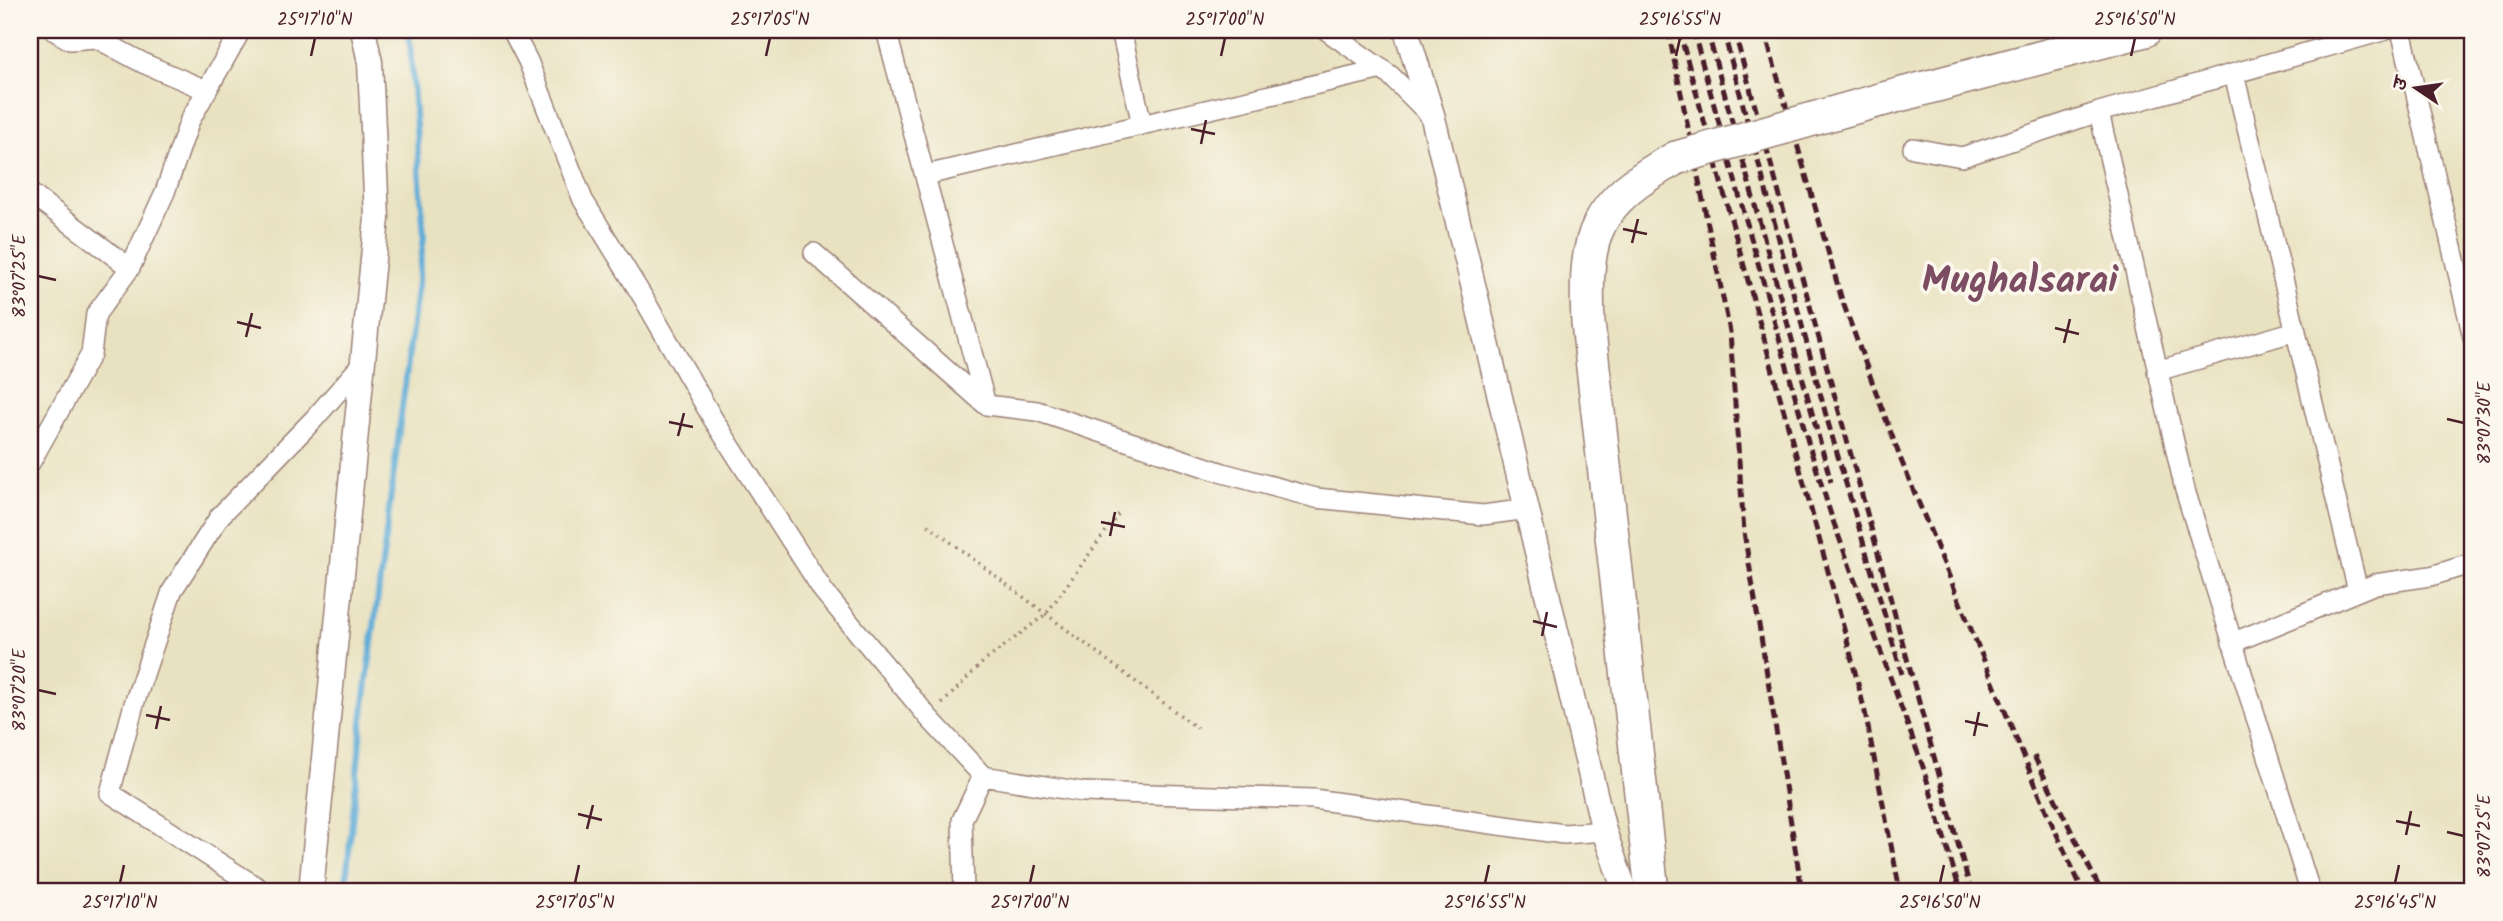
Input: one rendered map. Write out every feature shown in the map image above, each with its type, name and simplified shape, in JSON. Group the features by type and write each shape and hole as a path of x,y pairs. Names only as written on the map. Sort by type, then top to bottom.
{"highway":[{"path":"1653,891 1588,323 1590,245 1603,215 1644,176 1676,159 1880,100 2145,30"}],"street":[{"path":"53,30 70,40 96,38 145,64 206,90"},
{"path":"30,461 91,354 96,314 130,268 165,192 190,120 241,30"},
{"path":"311,891 377,218 370,62 363,30"},
{"path":"512,30 528,61 583,200 645,299 713,419 824,592 929,718 983,776 1083,792 1313,799 1564,834 1604,831"},
{"path":"886,30 986,405"},
{"path":"1121,30 1142,125"},
{"path":"1326,30 1382,69 1433,118"},
{"path":"1406,30 1433,118 1604,831 1625,891"},
{"path":"1913,148 1962,157 2099,112 2386,30"},
{"path":"2401,30 2473,337"},
{"path":"926,175 1382,69"},
{"path":"2234,74 2358,591"},
{"path":"2099,112 2185,490 2310,891"},
{"path":"30,193 130,268"},
{"path":"814,253 986,405 1037,411 1223,472 1316,498 1483,515 1528,509"},
{"path":"2157,371 2296,331"},
{"path":"262,891 110,793 134,704 172,591 220,516 314,419 363,363"},
{"path":"2232,643 2375,584 2431,576 2473,563"},
{"path":"964,891 962,820 983,776"}],"path":[{"path":"929,718 981,664 1046,614 1119,513"},
{"path":"928,525 1197,728"}],"waterway":[{"path":"345,891 363,713 424,236 409,30"}],"railway":[{"path":"1668,30 1730,332 1744,532 1802,891"},
{"path":"1679,30 1847,640 1865,712 1900,891"},
{"path":"1693,30 1808,442 1832,518 1923,767 1960,891"},
{"path":"1707,30 1831,482"},
{"path":"1723,30 1827,419 1902,674"},
{"path":"1734,30 1971,891"},
{"path":"1764,30 1842,300 1901,460 2048,815 2083,891"},
{"path":"2034,756 2101,891"}],"district":[{"name":"Mughalsarai","path":"2020,282"}]}
